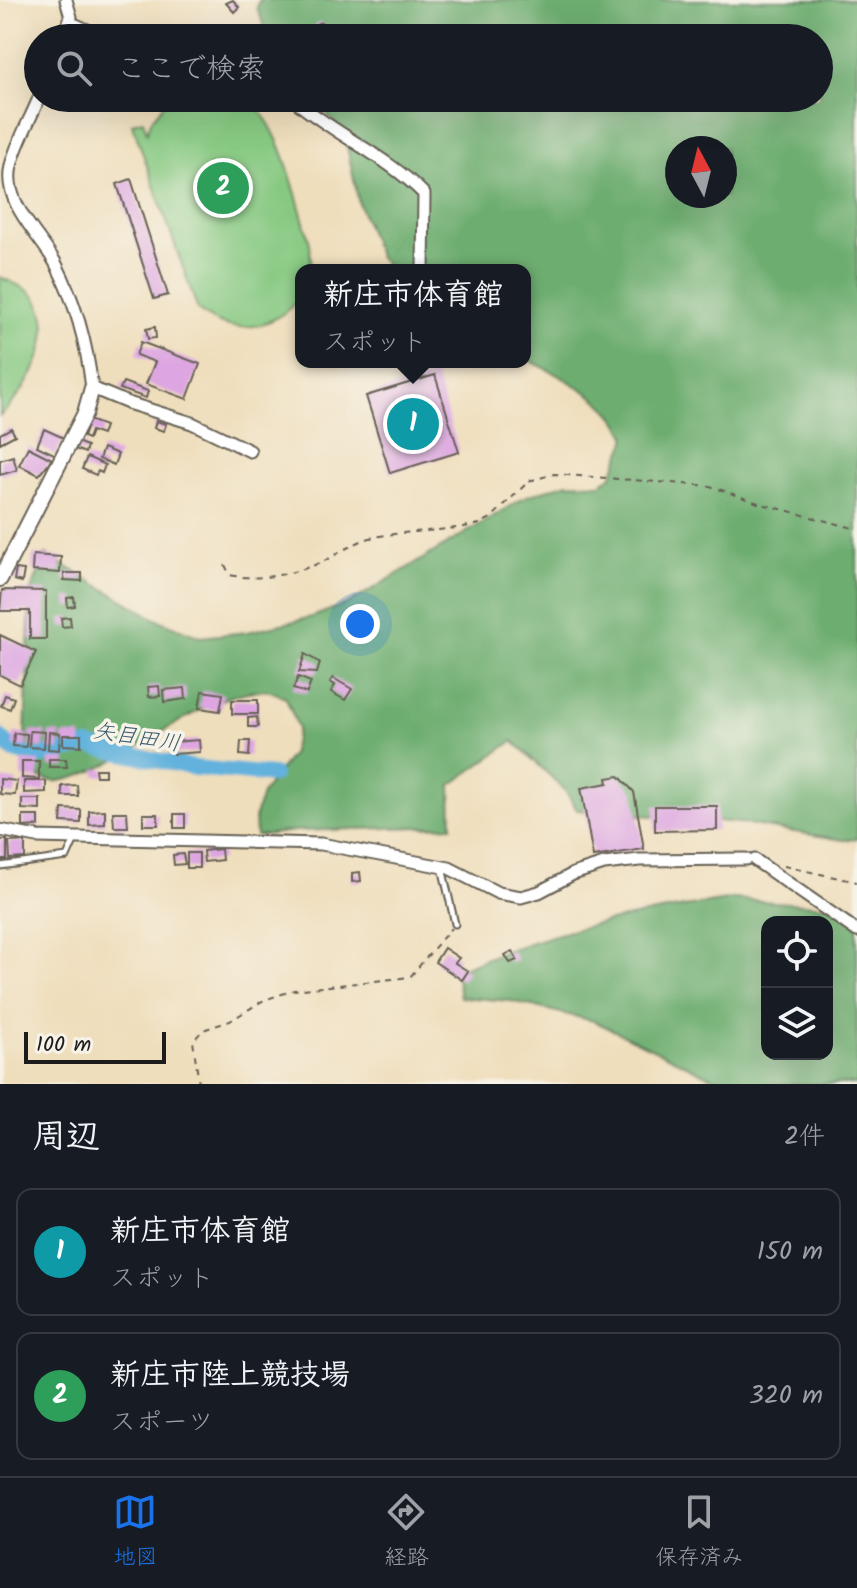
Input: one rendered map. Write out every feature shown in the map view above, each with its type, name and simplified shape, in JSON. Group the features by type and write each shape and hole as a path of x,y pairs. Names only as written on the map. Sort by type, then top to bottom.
{"street":[{"path":"66,0 70,19 68,24"},
{"path":"0,579 85,413 92,388 77,312 56,263 22,213 5,166 32,112"},
{"path":"310,112 411,180 424,194 423,264"},
{"path":"92,388 192,423 250,451"},
{"path":"0,830 37,837 321,844 442,867 498,893 521,897 604,864 751,860 857,931"}],"lane":[{"path":"70,19 81,24"},
{"path":"0,866 67,857 76,838"},
{"path":"442,867 455,924"}],"path":[{"path":"225,565 230,575 240,577 278,575 322,562 365,540 406,530 480,524 491,518 529,481 554,474 710,486 758,503 857,529"},
{"path":"782,866 857,882"},
{"path":"199,1084 193,1041 203,1030 230,1021 264,1000 294,990 410,977 455,924"}],"green space":[{"path":"259,0 857,0 857,839 843,840 740,823 577,810 565,790 513,741 451,785 452,826 295,831 256,836 255,816 262,794 291,755 298,728 286,698 266,690 211,704 135,749 84,774 55,781 24,770 30,593 46,555 156,619 200,637 247,632 312,617 351,602 527,496 567,483 600,484 611,477 627,438 619,424 584,390 531,361 531,264 385,264 378,256 359,204 345,137 326,112 833,112 833,24 263,24 257,8"},
{"path":"158,112 260,112 269,124 286,163 310,243 311,264 295,264 295,303 279,316 266,323 239,327 225,325 198,310 132,123 143,120 147,132"},
{"path":"0,277 34,296 43,315 45,330 43,346 30,378 0,416"},
{"path":"733,899 857,908 857,1084 726,1084 594,1021 511,1001 460,997 456,971 525,944 626,918"}],"building":[{"path":"233,0 239,7 234,12 226,3"},
{"path":"131,179 168,295 154,299 117,184"},
{"path":"155,327 156,338 148,339 146,329"},
{"path":"141,342 200,364 187,399 146,384 155,362 136,355"},
{"path":"435,375 459,452 390,473 366,396"},
{"path":"123,382 148,391 146,398 120,389"},
{"path":"89,420 105,426 102,435 91,431 88,439 83,437"},
{"path":"156,421 166,424 164,431 154,428"},
{"path":"11,428 15,435 0,443 0,434"},
{"path":"44,429 64,438 56,455 37,446"},
{"path":"77,442 87,446 85,453 75,449"},
{"path":"28,447 52,459 39,475 19,465"},
{"path":"103,448 118,454 114,465 99,459"},
{"path":"13,456 17,470 0,475 0,460"},
{"path":"87,457 105,465 102,473 98,471 96,475 82,469"},
{"path":"33,555 61,557 60,573 32,571"},
{"path":"16,569 24,570 22,582 14,580"},
{"path":"64,573 82,573 82,581 64,580"},
{"path":"2,590 46,591 46,639 30,639 30,611 0,611"},
{"path":"74,597 75,606 68,607 67,598"},
{"path":"70,617 71,626 62,627 61,618"},
{"path":"0,635 36,652 20,685 0,675"},
{"path":"305,654 320,663 317,673 299,672"},
{"path":"298,677 311,682 307,693 293,689"},
{"path":"333,678 352,689 345,700 331,692 335,685 330,682"},
{"path":"159,686 160,696 149,697 148,687"},
{"path":"185,688 186,699 164,702 163,690"},
{"path":"202,691 223,694 220,711 199,708"},
{"path":"5,695 14,698 10,709 1,706"},
{"path":"232,700 258,700 258,714 232,714"},
{"path":"257,717 258,727 248,727 248,718"},
{"path":"30,731 45,732 44,748 29,747"},
{"path":"49,732 60,733 59,750 48,749"},
{"path":"14,733 27,734 26,747 13,746"},
{"path":"63,735 81,735 81,746 63,745"},
{"path":"199,740 200,752 173,754 172,742"},
{"path":"241,741 250,741 249,756 240,755"},
{"path":"49,759 66,759 67,767 49,767"},
{"path":"22,761 39,761 39,779 22,778"},
{"path":"95,769 105,769 105,776 96,776"},
{"path":"619,776 634,792 644,849 593,857 581,788 608,783 607,778"},
{"path":"0,779 17,781 15,795 0,794"},
{"path":"24,781 46,781 46,792 24,793"},
{"path":"77,785 78,796 62,796 62,786"},
{"path":"22,799 40,799 40,810 22,809"},
{"path":"655,806 717,806 717,830 655,831"},
{"path":"62,809 81,810 81,823 61,822"},
{"path":"105,810 105,824 89,825 89,811"},
{"path":"113,812 127,812 128,827 114,827"},
{"path":"143,814 158,814 158,825 143,825"},
{"path":"174,814 185,814 185,828 174,828"},
{"path":"23,816 39,816 39,826 23,827"},
{"path":"0,840 7,840 7,860 0,860"},
{"path":"25,841 25,858 10,859 9,842"},
{"path":"221,849 222,860 204,862 203,851"},
{"path":"187,853 199,853 199,868 187,868"},
{"path":"183,854 185,864 174,865 173,855"},
{"path":"360,872 361,881 352,882 352,873"},
{"path":"444,948 459,958 455,963 468,971 462,980 435,962"},
{"path":"512,951 517,960 510,963 505,955"}],"waterway":[{"name":"矢目田川","path":"0,737 14,751 35,757 88,746 195,768 273,775"}],"place":[{"name":"新庄市陸上競技場","path":"223,188"},
{"name":"新庄市体育館","path":"413,424"}]}
